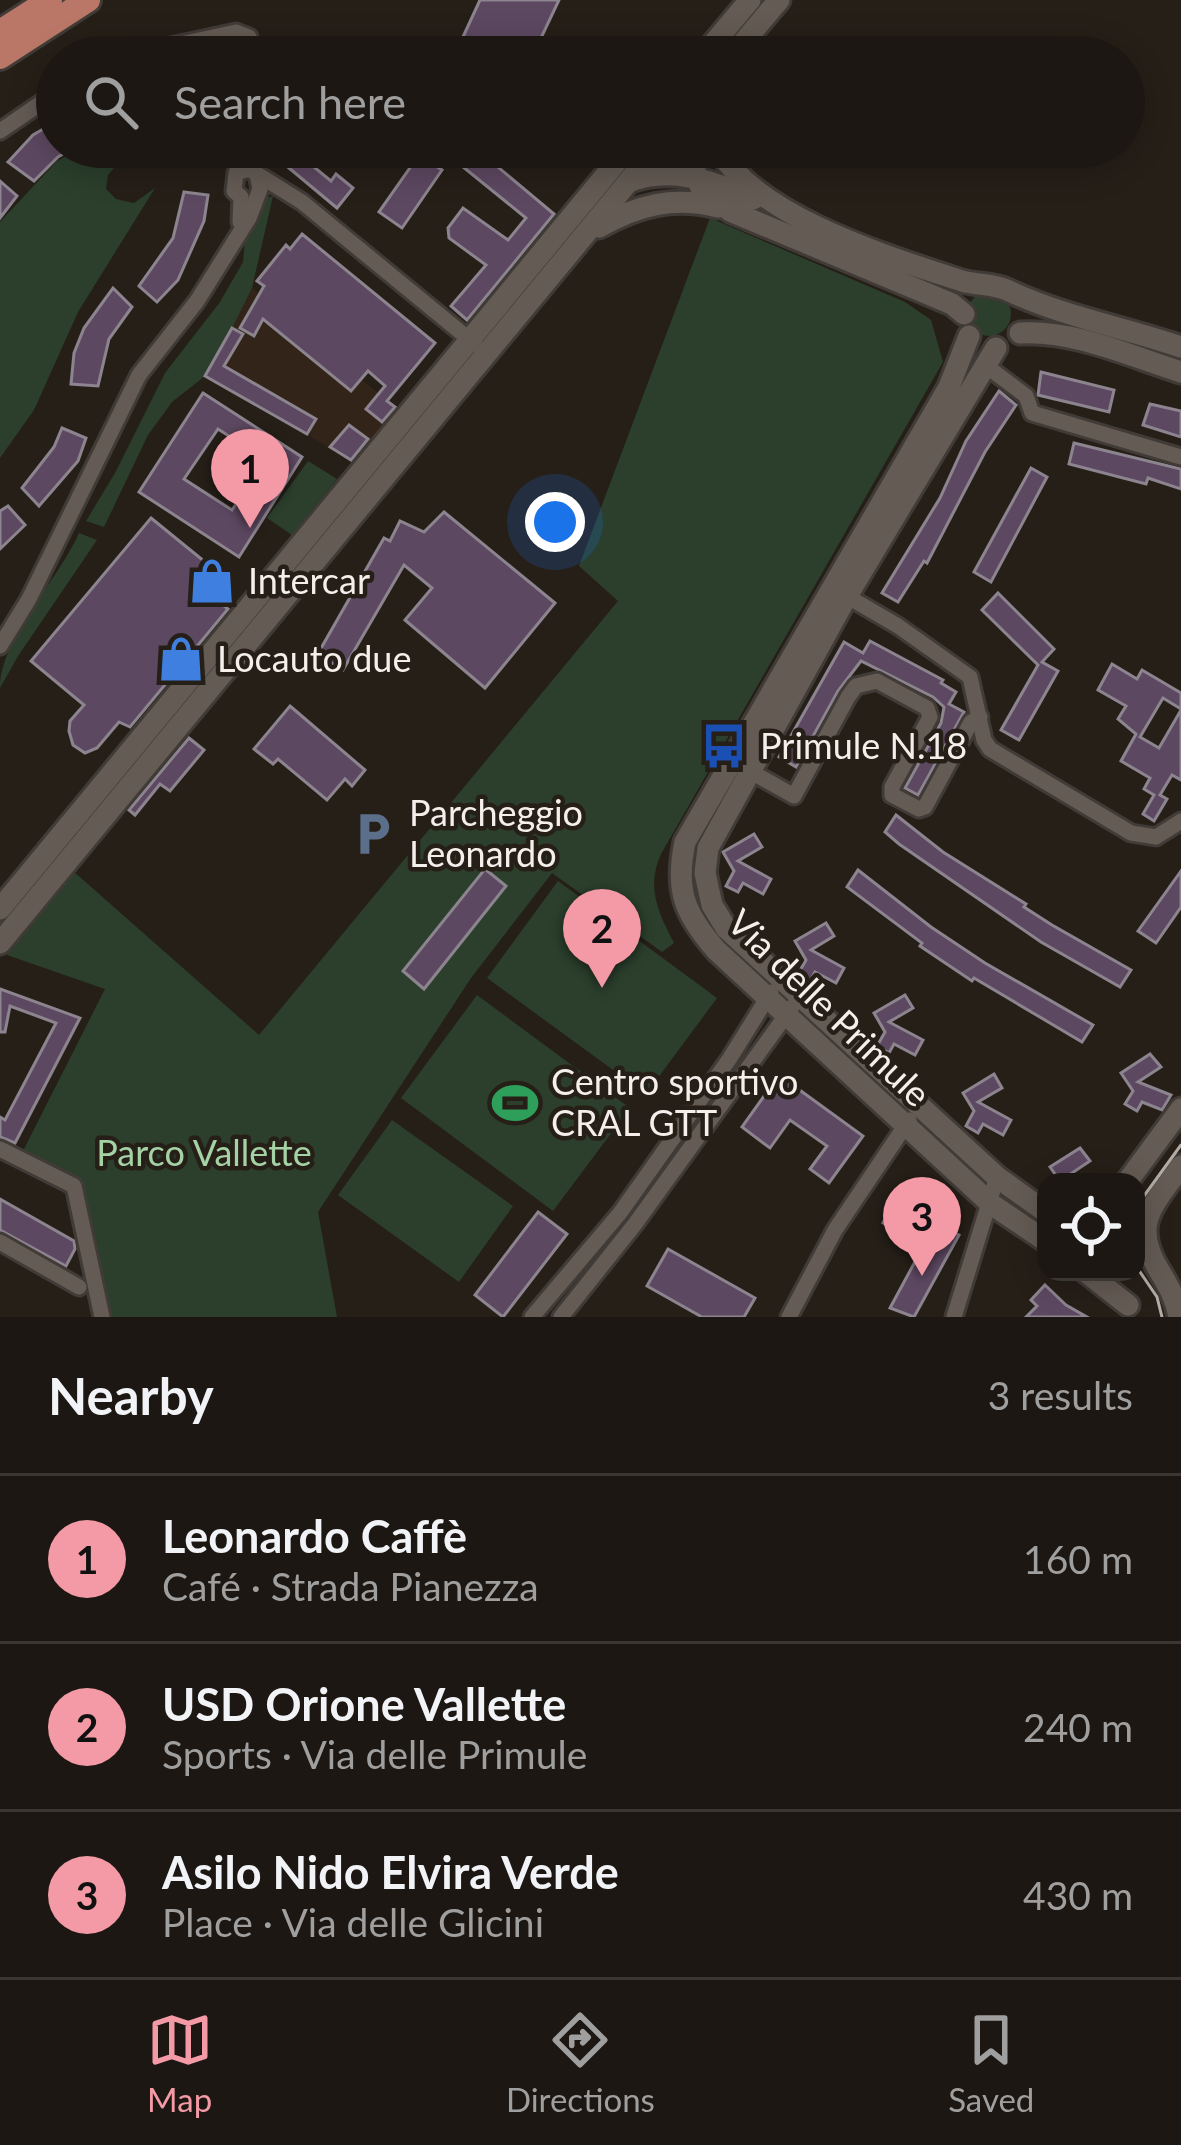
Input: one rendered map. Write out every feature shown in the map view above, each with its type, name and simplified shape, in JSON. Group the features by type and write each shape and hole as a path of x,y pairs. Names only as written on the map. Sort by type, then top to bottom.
{"main road":[{"path":"0,32 50,0"},
{"path":"0,57 88,0"},
{"path":"725,36 750,0"},
{"path":"734,36 779,0"},
{"path":"0,943 127,772 478,347 558,233 611,168"},
{"path":"478,347 588,234 640,168"},
{"path":"694,168 708,195 730,211"},
{"path":"732,168 782,208"},
{"path":"558,233 630,181 653,174 697,177 965,282 1002,288 1018,298 1181,347"},
{"path":"588,234 633,208 659,203 687,201 730,211 952,304 991,357 1020,333 1024,318 1018,298"},
{"path":"967,325 974,294 992,287"},
{"name":"Via delle Primule","path":"967,325 949,388 740,765 708,848 705,873 712,905 774,989 1037,1206"},
{"path":"1020,333 1088,342 1181,372"},
{"name":"Via delle Primule","path":"839,591 991,357"},
{"path":"0,909 127,772"},
{"name":"Via delle Primule","path":"793,1006 906,1127 991,1204 1037,1235"},
{"path":"1134,1173 1181,1109"},
{"path":"1145,1224 1181,1166"},
{"path":"1145,1249 1171,1289 1179,1317"},
{"path":"1096,1281 1130,1311"},
{"path":"1113,1281 1130,1311"}],"street":[{"path":"0,130 36,106"},
{"path":"0,646 29,598 139,375 197,301 239,231 252,185 251,168"},
{"path":"252,185 285,190 478,347"},
{"path":"991,357 1027,396 1032,413 1181,457"},
{"path":"839,591 962,669 976,689 983,740 990,748 1131,833 1156,837 1181,821"},
{"path":"740,765 794,796 856,686 878,681 927,708 930,717 892,787 892,795 919,809 925,807 971,722 980,717"},
{"path":"774,989 620,1213 537,1311 558,1317 635,1224 793,1006"},
{"path":"789,1317 835,1230 906,1127 916,1103"},
{"path":"688,1118 704,1130"},
{"path":"0,1149 74,1186 102,1317"},
{"path":"955,1317 997,1177"},
{"path":"620,1213 635,1224"},
{"path":"0,1242 79,1287"}],"shaded area":[{"path":"252,288 396,408 353,461 205,376"}],"green space":[{"path":"50,168 114,168 106,189 116,199 134,203 155,188 78,312 34,410 0,458 0,222"},
{"path":"273,196 252,288 205,376 172,402 148,435 104,527 86,521 165,373 220,302 243,262 245,240 263,199"},
{"name":"Parco Vallette","path":"710,218 905,302 931,320 943,362 661,854 654,889 674,943 662,952 552,873 471,978 318,1212 337,1317 107,1317 78,1185 23,1151 105,989 7,955 73,871 259,1035 618,601 579,566"},
{"path":"989,292 1005,298 1011,314 1005,330 989,336 973,330 967,314 973,298"},
{"path":"308,461 337,479 292,535 267,518"},
{"path":"79,533 97,540 0,688 19,630"},
{"path":"558,881 717,998 646,1094 487,978"},
{"name":"Centro sportivo CRAL GTT","path":"477,995 630,1108 553,1211 401,1098"},
{"path":"392,1120 513,1206 459,1282 338,1195"}],"building":[{"path":"480,0 559,0 542,36 463,36"},
{"path":"33,135 36,168 47,168 34,181 8,162"},
{"path":"289,168 315,168 331,181 336,174 353,188 337,208"},
{"path":"410,168 442,170 402,228 379,212"},
{"path":"464,168 499,168 554,214 467,320 451,306 486,265 449,238 448,228 463,208 508,240 526,218"},
{"path":"0,181 17,196 0,218"},
{"path":"184,192 208,195 204,221 178,280 157,302 139,286 173,238"},
{"path":"302,234 435,343 387,401 395,407 382,422 366,409 385,386 368,371 351,391 263,319 254,336 240,328 264,286 257,281 286,245 290,249"},
{"path":"113,288 132,307 109,339 98,386 71,384 74,353 84,328"},
{"path":"232,328 243,334 224,366 316,419 307,434 205,376"},
{"path":"1041,372 1114,390 1109,412 1038,395"},
{"path":"999,391 1016,405 985,452 927,563 924,561 898,602 882,593"},
{"path":"203,393 302,457 239,557 139,492","holes":["218,429 266,460 232,510 184,479"]},
{"path":"1150,404 1181,411 1181,437 1143,425"},
{"path":"349,425 368,439 351,460 330,447"},
{"path":"62,428 86,438 78,461 39,506 22,488 54,447"},
{"path":"1074,443 1181,469 1181,489 1069,464"},
{"path":"1031,468 1047,477 991,582 974,572"},
{"path":"8,506 25,525 0,549 0,511"},
{"path":"444,512 555,603 485,688 405,620 432,588 404,565 343,670 328,661 331,656 320,650 384,538 390,541 400,521 424,532"},
{"path":"151,518 215,570 202,588 228,609 130,727 119,722 97,748 85,753 73,745 69,731 70,721 84,705 31,661"},
{"path":"998,593 1054,649 1042,662 1058,671 1019,740 1001,730 1038,665 982,610"},
{"path":"870,641 943,680 956,692 949,704 964,712 918,795 905,788 941,723 944,707 861,661 838,691 796,767 779,757 844,642 863,653"},
{"path":"1112,664 1137,679 1142,670 1181,693 1181,709 1163,698 1140,737 1159,748 1181,710 1181,780 1172,775 1160,795 1167,799 1154,821 1143,814 1154,795 1144,789 1150,778 1121,761 1136,734 1118,719 1126,706 1098,690"},
{"path":"290,706 365,770 352,786 345,779 327,800 278,759 273,764 254,749"},
{"path":"189,738 204,750 170,791 160,784 135,815 129,810"},
{"path":"896,815 943,852 1026,904 1024,907 1131,970 1120,987 1041,942 899,844 885,832"},
{"path":"754,834 762,847 738,861 771,879 763,894 743,883 738,892 726,886 734,871 723,852"},
{"path":"485,869 506,886 424,989 403,971"},
{"path":"858,870 985,963 1093,1025 1082,1042 972,981 920,946 847,887"},
{"path":"1181,871 1181,907 1156,943 1138,931"},
{"path":"826,923 834,936 811,950 844,968 836,983 815,972 810,981 798,974 806,960 795,941"},
{"path":"0,989 80,1018 15,1143 0,1137 0,1117 5,1120 56,1023 10,1006 5,1032 0,1032"},
{"path":"905,995 913,1008 889,1022 923,1040 915,1055 894,1044 889,1053 877,1046 885,1032 874,1013"},
{"path":"1150,1054 1161,1067 1138,1082 1171,1095 1162,1110 1142,1102 1137,1111 1125,1104 1133,1091 1121,1073"},
{"path":"994,1074 1002,1088 978,1102 1011,1120 1003,1135 983,1124 978,1133 966,1126 974,1111 963,1093"},
{"path":"779,1075 863,1136 829,1183 810,1169 827,1146 790,1120 770,1148 742,1127"},
{"path":"1080,1148 1090,1161 1072,1173 1054,1173 1050,1167"},
{"path":"0,1199 74,1241 66,1266 0,1230"},
{"path":"895,1200 959,1235 914,1317 890,1308 924,1245 883,1223"},
{"path":"538,1212 567,1234 503,1317 475,1295"},
{"path":"668,1249 755,1298 744,1317 702,1317 647,1286"},
{"path":"1045,1285 1087,1317 1026,1317 1037,1306 1031,1300"}],"tram line":[{"path":"1145,1195 1181,1145"},
{"path":"1145,1279 1157,1297 1162,1317"}],"place":[{"name":"Leonardo Caffè","path":"250,528"},
{"name":"Intercar","path":"212,581"},
{"name":"Locauto due","path":"181,659"},
{"name":"Primule N.18","path":"724,746"},
{"name":"Parcheggio Leonardo","path":"373,834"},
{"name":"USD Orione Vallette","path":"602,988"},
{"name":"Centro sportivo CRAL GTT","path":"515,1103"},
{"name":"Asilo Nido Elvira Verde","path":"922,1276"}]}
